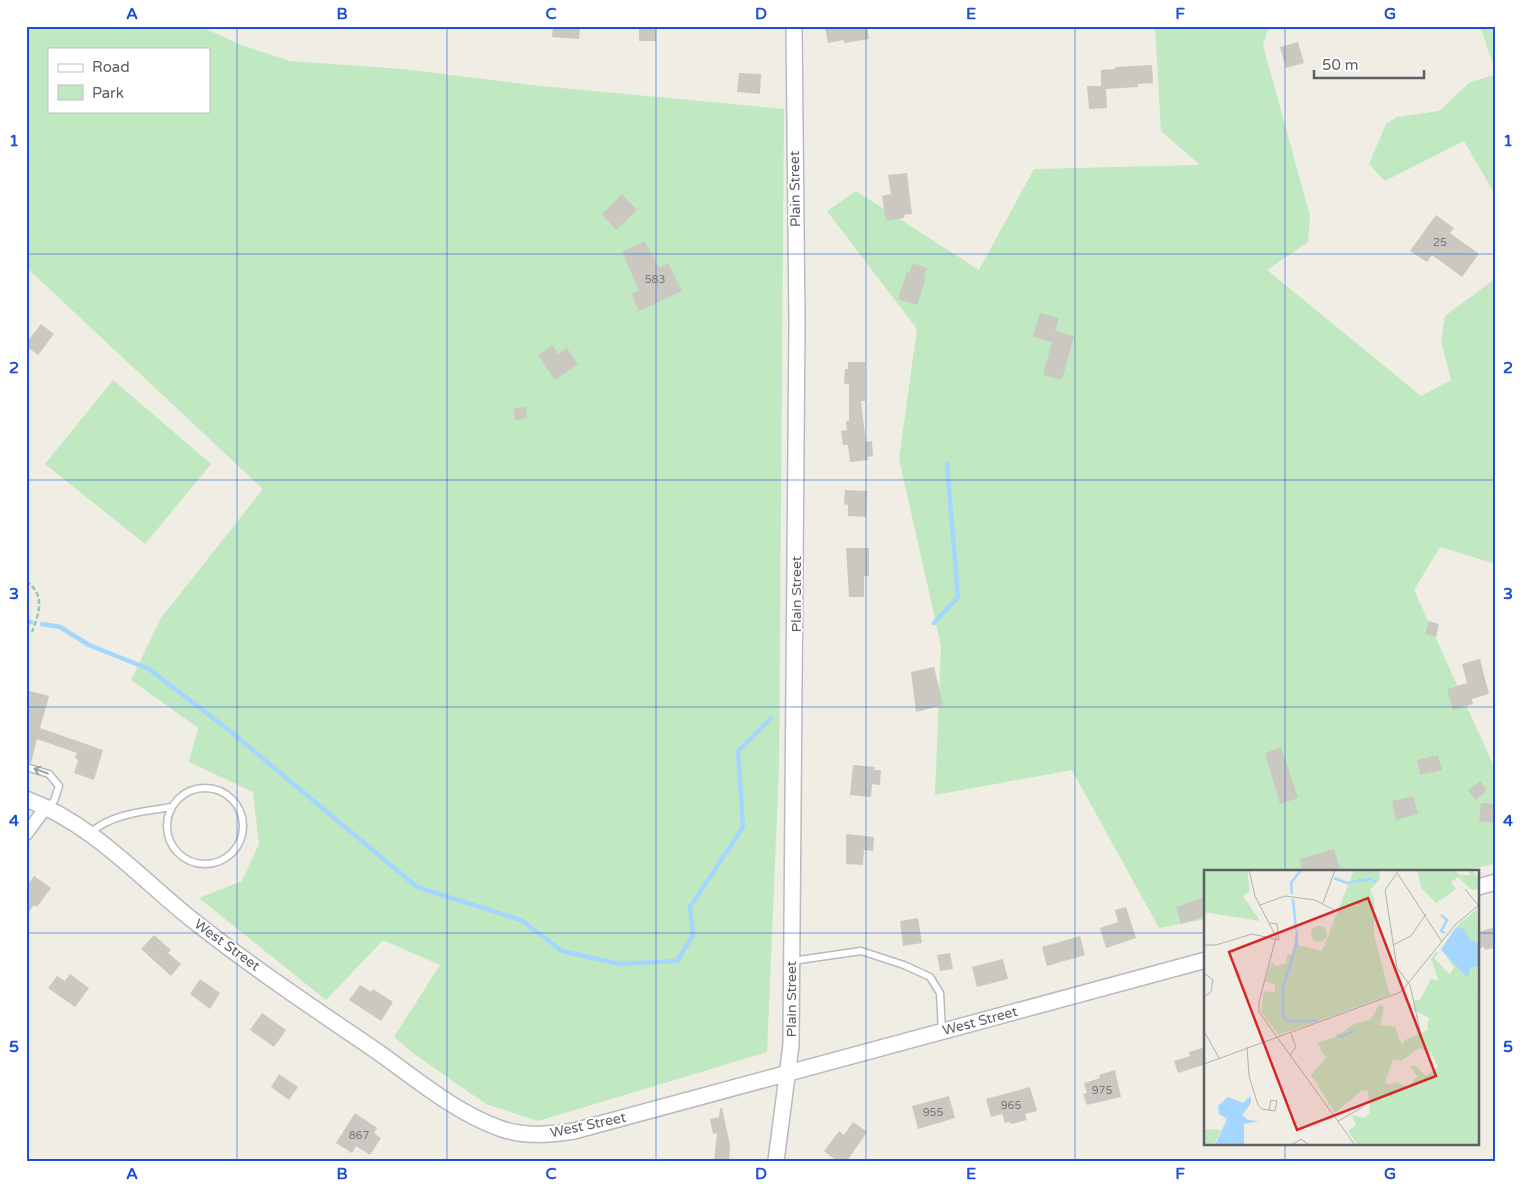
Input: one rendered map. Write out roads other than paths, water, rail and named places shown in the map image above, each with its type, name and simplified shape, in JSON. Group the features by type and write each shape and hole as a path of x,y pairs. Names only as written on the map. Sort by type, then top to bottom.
{"street":[{"name":"Plain Street","path":"776,1161 789,1074 791,1045 797,334 794,26"},
{"name":"West Street","path":"26,799 46,807 90,834 191,919 304,1001 458,1107 482,1122 501,1129 538,1135 574,1131 1204,961"},
{"path":"26,834 46,807"},
{"path":"1480,886 1496,882"}],"lane":[{"path":"26,767 49,774 59,786 54,800 46,807"},
{"path":"90,834 101,823 118,816 172,807 179,797 201,788 225,793 234,801 240,811 243,824 242,838 235,850 226,859 213,864 200,865 187,861 177,853 169,842 166,830 167,818 172,807"},
{"path":"791,961 861,951 904,965 930,977 940,992 942,1031"}],"waterway":[{"path":"934,623 958,597 947,464"},
{"path":"26,621 31,622"},
{"path":"42,624 60,627 89,645 149,669 230,731 417,887 521,920 562,951 620,964 677,961 693,935 690,907 743,827 738,751 771,718"}]}
